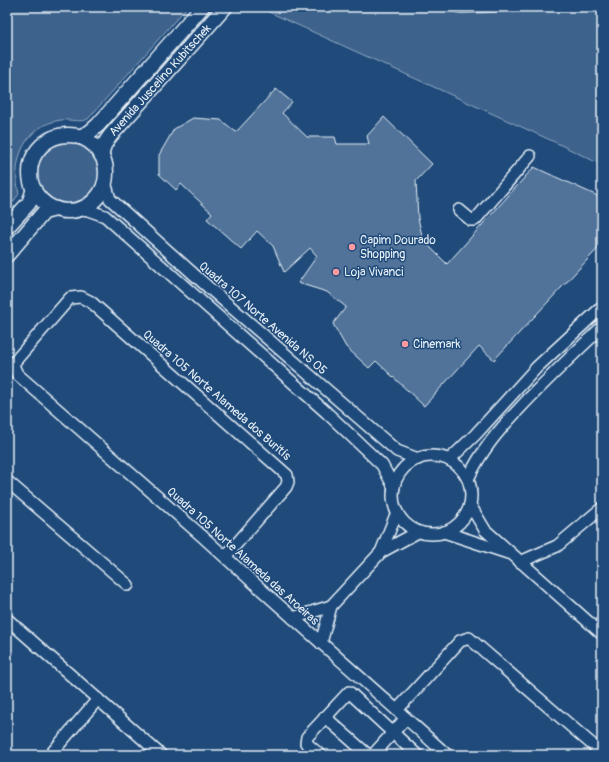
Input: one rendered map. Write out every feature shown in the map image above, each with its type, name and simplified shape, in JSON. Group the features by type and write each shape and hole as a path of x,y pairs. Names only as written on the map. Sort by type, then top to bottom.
{"main road":[{"name":"Avenida Juscelino Kubitschek","path":"79,137 90,132 98,125 202,7"},
{"name":"Avenida Juscelino Kubitschek","path":"101,155 104,145 110,136 225,7"},
{"path":"59,136 79,137 93,145 101,155 105,168 104,182 96,198 82,208 66,211 56,209 42,200 34,188 31,179 31,166 34,157 41,146 59,136"},
{"path":"7,227 29,203 34,188"},
{"path":"7,255 44,212 56,209"}],"street":[{"path":"459,210 472,220 475,220 530,156"},
{"name":"Quadra 107 Norte Avenida NS 05","path":"104,182 110,199 208,287 397,451 418,459"},
{"path":"82,208 105,216 326,412 382,465 394,487"},
{"name":"Quadra 105 Norte Alameda das Aroeiras","path":"85,298 74,297 67,301 16,360 13,368 20,377 447,755"},
{"name":"Quadra 105 Norte Alameda dos Buritís","path":"85,298 288,475 286,487 225,557"},
{"path":"449,460 475,435 537,367 602,307"},
{"path":"468,478 476,460 491,440 546,380 602,327"},
{"path":"428,456 449,460 460,468 468,478 471,491 470,504 465,517 456,526 444,532 431,534 418,532 402,520 397,512 394,500 394,487 402,470 418,459 428,456"},
{"path":"7,481 128,585"},
{"path":"470,504 485,530 602,634"},
{"path":"520,562 557,546 602,508"},
{"path":"381,552 397,512"},
{"path":"321,643 331,606 381,552 418,532"},
{"path":"444,532 511,554"},
{"path":"293,618 331,606"},
{"path":"7,619 161,755"},
{"path":"373,755 401,713 460,640 469,638 602,753"},
{"path":"320,755 306,743 306,740 349,692 417,755"},
{"path":"50,755 98,699"},
{"path":"325,717 368,755"}],"shaded area":[{"path":"7,7 187,7 88,119 82,121 61,120 48,123 29,137 19,158 17,182 19,194 7,210"},
{"path":"258,7 602,7 602,165 559,144"},
{"path":"62,139 74,139 81,141 92,148 99,159 101,172 99,185 92,196 81,203 74,205 62,205 55,203 44,196 37,185 35,178 35,166 37,159 44,148 55,141"}],"building":[{"name":"Capim Dourado Shopping","path":"276,89 292,102 282,113 307,137 335,137 337,144 369,144 367,136 384,117 432,164 416,181 418,218 423,240 447,264 534,167 602,198 602,244 494,360 479,346 424,406 376,361 369,368 346,347 333,324 346,307 327,292 298,283 317,256 310,248 284,272 273,246 257,231 241,249 207,219 212,213 181,184 176,190 159,174 159,155 174,129 193,118 221,120 236,132"}],"waterway":[{"path":"424,7 462,13 591,7"}],"place":[{"name":"Capim Dourado Shopping","path":"352,247"},
{"name":"Loja Vivanci","path":"336,272"},
{"name":"Cinemark","path":"405,344"}]}
